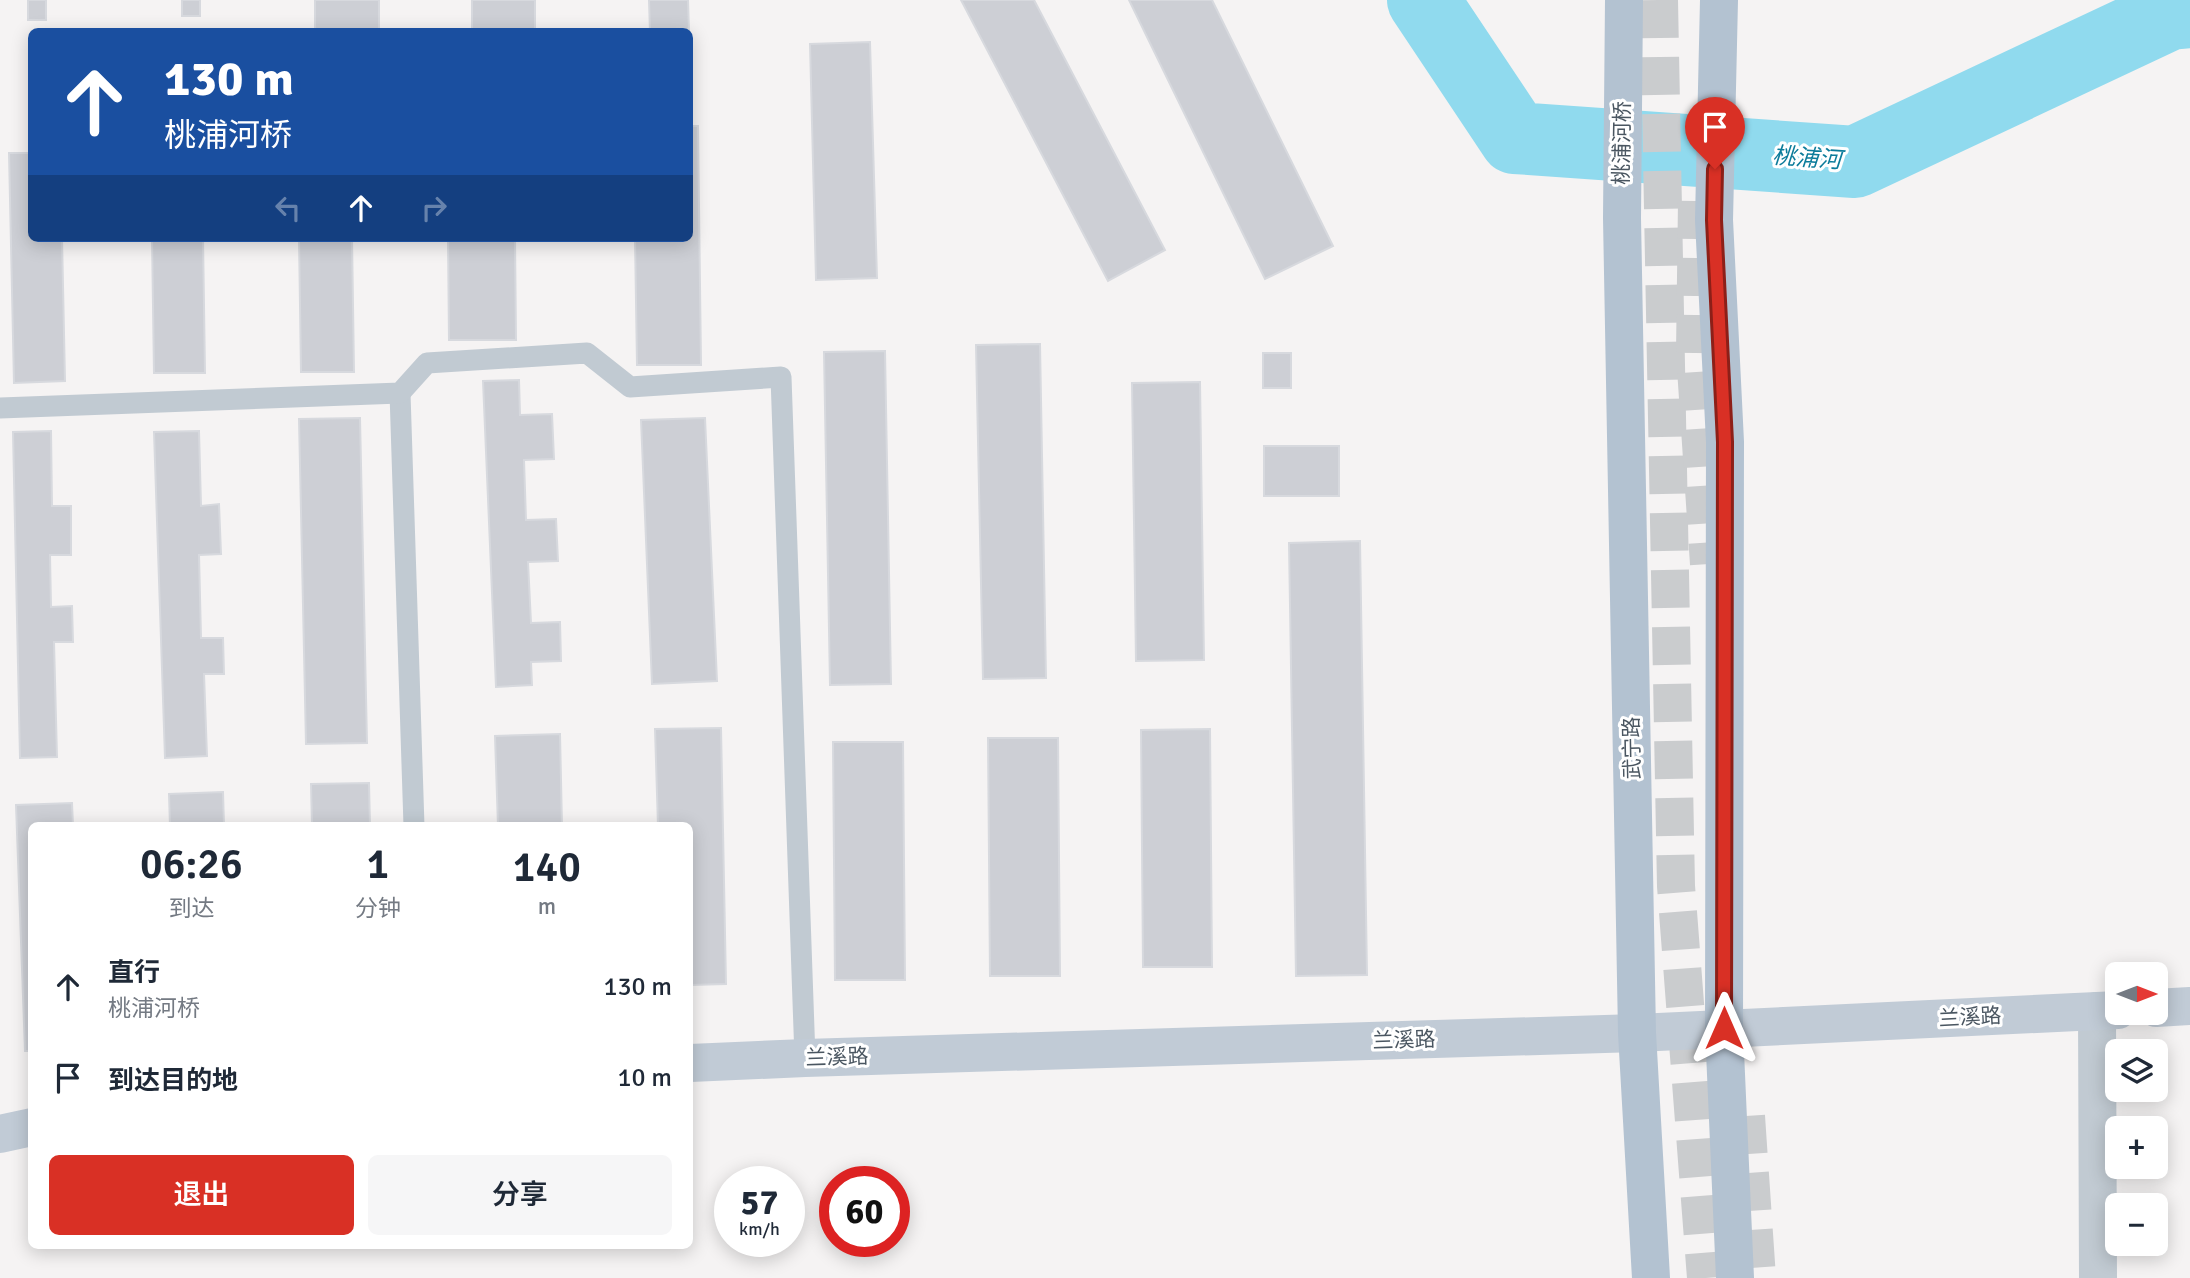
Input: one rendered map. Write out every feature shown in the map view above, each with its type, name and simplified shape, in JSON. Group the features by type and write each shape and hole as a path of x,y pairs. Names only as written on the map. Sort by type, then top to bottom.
{"main road":[{"name":"桃浦河桥","path":"1622,218 1624,0"},
{"path":"1718,0 1714,220 1725,442 1724,1028 1735,1278"},
{"name":"武宁路","path":"1622,218 1637,1033 1651,1278"}],"street":[{"path":"2168,1007 2190,1006"},
{"name":"兰溪路","path":"693,1063 1637,1033 2105,1011"},
{"path":"2098,1278 2106,1026"},
{"path":"0,1134 28,1128"}],"lane":[{"path":"414,822 400,393 427,363 587,354 629,387 781,377 805,1058"},
{"path":"0,408 400,393"}],"building":[{"path":"28,0 46,0 46,20 28,20"},
{"path":"182,0 200,0 200,16 182,16"},
{"path":"315,0 379,0 379,28 315,28"},
{"path":"472,0 535,0 535,28 472,28"},
{"path":"649,0 688,0 689,28 650,28"},
{"path":"961,0 1034,0 1165,250 1108,281"},
{"path":"1129,0 1212,0 1333,246 1265,279"},
{"path":"870,42 877,278 816,280 810,44"},
{"path":"693,126 698,126 701,365 637,365 635,242 693,242"},
{"path":"9,153 28,153 28,242 62,242 65,381 14,383"},
{"path":"152,242 203,242 205,373 154,373"},
{"path":"299,242 352,242 354,372 301,372"},
{"path":"448,242 515,242 516,340 449,340"},
{"path":"1040,344 1046,678 983,679 976,345"},
{"path":"885,351 891,684 830,685 824,352"},
{"path":"1263,353 1291,353 1291,388 1263,388"},
{"path":"519,380 520,415 552,414 554,459 524,460 526,520 556,519 558,561 528,562 531,623 560,622 561,661 531,662 532,685 496,687 483,381"},
{"path":"1200,382 1204,660 1136,661 1132,383"},
{"path":"360,418 367,743 306,744 299,419"},
{"path":"705,418 717,681 652,684 641,420"},
{"path":"51,431 52,506 71,506 71,555 50,555 51,607 72,606 73,642 54,642 57,757 20,758 13,432"},
{"path":"199,431 201,506 219,504 221,554 199,555 201,638 223,638 224,674 204,674 207,756 165,758 154,432"},
{"path":"1264,446 1339,446 1339,496 1264,496"},
{"path":"1360,541 1367,975 1296,976 1289,543"},
{"path":"721,728 726,984 693,985 693,822 658,822 655,729"},
{"path":"1210,729 1212,967 1143,967 1141,730"},
{"path":"560,734 562,822 498,822 495,736"},
{"path":"988,738 1058,738 1060,976 990,976"},
{"path":"833,742 903,742 905,980 835,980"},
{"path":"369,783 370,822 312,822 311,784"},
{"path":"223,792 224,822 170,822 169,794"},
{"path":"72,803 73,822 28,822 28,1051 25,1051 16,805"}],"waterway":[{"name":"桃浦河","path":"1423,0 1515,138 1855,162 2170,14 2190,12"}],"tunnel":[{"path":"1659,0 1676,886 1706,1278"},
{"path":"1697,201 1695,353 1709,564"},
{"path":"1746,1116 1757,1278"}],"route":[{"path":"1715,169 1714,220 1725,442 1724,1028"}]}
